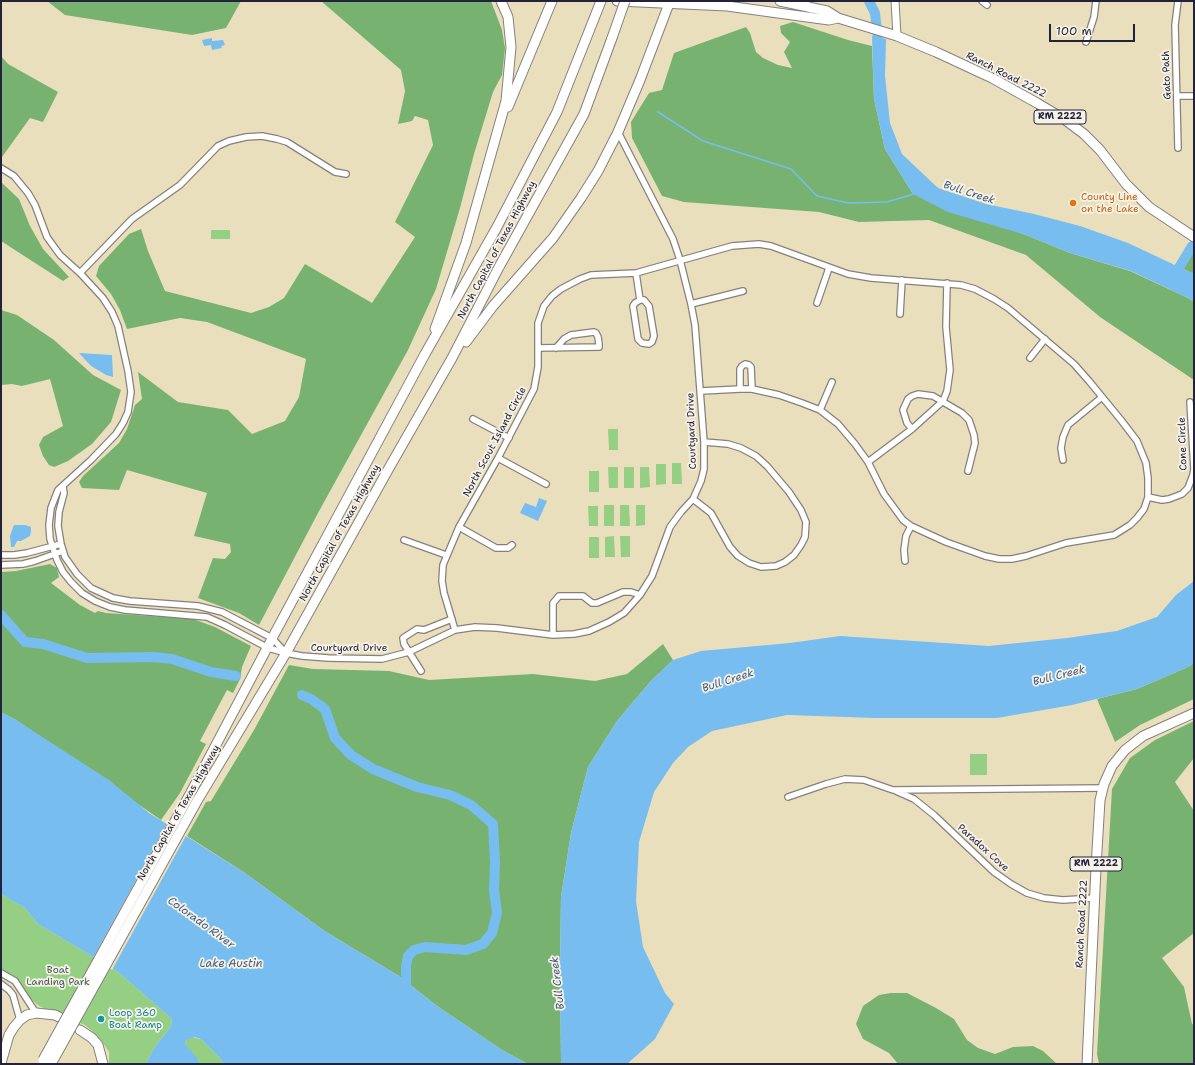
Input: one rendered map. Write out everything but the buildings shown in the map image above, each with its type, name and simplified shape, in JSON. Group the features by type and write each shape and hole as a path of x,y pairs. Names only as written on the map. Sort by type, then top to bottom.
{"main road":[{"path":"426,354 466,243 506,101 511,47 508,17 502,1"},
{"path":"494,141 552,1"},
{"name":"North Capital of Texas Highway","path":"45,1063 193,798 272,638 426,354 497,227 557,112 601,1"},
{"name":"RM 2222","path":"618,1 670,2"},
{"name":"North Capital of Texas Highway","path":"193,798 286,653 385,474 452,358 584,114 625,1"},
{"name":"Ranch Road 2222","path":"780,1 827,11 838,18 897,36 992,78 1037,103 1064,119 1084,134 1100,150 1126,184 1149,207 1194,237"},
{"path":"795,1 811,8"},
{"path":"452,358 493,306 553,238 598,171 618,132 670,2"},
{"name":"Ranch Road 2222","path":"670,2 727,6 829,20 838,18"},
{"name":"Ranch Road 2222","path":"1087,1064 1094,898 1100,800 1103,788 1112,766 1125,750 1143,736 1194,712"},
{"path":"1,1063 10,1034 14,1026 20,1020 27,1015 36,1013 55,1015 59,1017"},
{"path":"80,1030 92,1038 98,1045 103,1064"}],"street":[{"path":"895,1 897,36"},
{"path":"982,1 987,5"},
{"path":"1086,42 1094,17 1096,1"},
{"name":"Gato Path","path":"1178,1 1175,25 1178,148"},
{"path":"1177,96 1194,96"},
{"name":"Courtyard Drive","path":"1,168 14,176 28,193 35,205 47,237 60,255 80,273 103,298 112,312 118,326 128,371 131,392 128,412 123,423 116,434 91,460 58,490 51,508 49,525 50,539 63,572 82,593 95,601 110,607 207,617 268,648 286,653 321,658 382,659 409,652 455,630 475,627 497,628 553,635 574,634 589,631 624,613 640,595 652,576 670,527 693,499 701,481 704,469 704,442 695,325 691,304 673,239 618,132"},
{"path":"80,273 132,219 180,185 218,146 229,141 246,137 262,136 277,139 287,142 335,172 346,174"},
{"name":"North Scout Island Circle","path":"455,630 444,594 442,581 443,565 459,527 509,438 534,389 538,348 538,323 544,306 560,289 592,275 636,273 732,246 759,244 783,250 848,274 872,278 961,285 975,289 994,299 1008,308 1074,364 1137,441 1146,463 1148,497"},
{"path":"817,303 829,268"},
{"path":"636,273 640,300"},
{"path":"900,314 902,280"},
{"path":"868,462 912,429 943,401 947,391 950,370 946,327 947,283"},
{"path":"691,304 743,291"},
{"path":"640,300 644,300 649,306 654,336 652,342 649,344 642,343 638,339 633,306 640,300"},
{"path":"538,348 556,348 599,347 598,337 594,332 571,335 564,339 556,348"},
{"path":"1030,358 1045,339"},
{"path":"740,389 740,369 745,364 751,367 752,389"},
{"path":"820,410 832,382"},
{"path":"701,391 752,389 779,395 820,410 838,424 868,462 884,494 903,520 911,526 946,542 985,556 999,559 1012,559 1066,543 1114,535 1130,525 1137,518 1144,509 1148,497"},
{"path":"912,429 907,423 903,410 908,399 918,394 933,396 962,413 969,420 975,443 968,471"},
{"path":"1063,460 1061,448 1063,437 1068,425 1102,397"},
{"name":"Cone Circle","path":"1148,497 1162,500 1173,498 1182,494 1188,488 1194,469 1190,402"},
{"path":"473,419 509,438"},
{"path":"693,499 711,513 730,547 738,556 749,563 761,567 776,566 785,562 794,555 805,537 806,522 801,510 789,492 767,466 756,456 741,448 728,444 704,442"},
{"path":"498,458 546,484"},
{"path":"63,487 64,493 59,512 58,526 61,544 65,557 77,574 91,588 113,598 130,601 198,606 222,612 272,638 286,653"},
{"path":"905,561 904,550 906,536 911,526"},
{"path":"459,527 496,548 508,548 512,545"},
{"path":"404,540 446,555"},
{"path":"1,555 17,555 61,544"},
{"path":"1,565 23,564 63,551"},
{"path":"553,635 553,603 559,596 583,596 592,603 597,603 623,592 632,592 640,595"},
{"path":"129,610 130,601"},
{"path":"420,671 404,644 403,638 417,629 424,630 452,619"},
{"name":"Paradox Cove","path":"788,797 845,779 864,780 914,799 934,815 994,872 1027,893 1044,898 1063,900 1094,898"},
{"path":"893,790 1103,788"},
{"path":"1,973 14,981 36,1013"},
{"path":"1,984 10,990 13,995 20,1020"}],"green space":[{"path":"47,1 241,1 226,28 192,35 65,15"},
{"path":"321,1 491,1 502,30 505,48 502,75 493,92 436,289 408,350 318,513 259,625 239,613 198,598 213,558 225,559 231,552 230,544 194,536 207,493 127,470 119,490 82,488 79,482 83,476 119,443 127,429 135,405 142,399 138,372 178,402 228,410 252,434 285,421 299,397 306,359 207,322 180,318 127,329 120,310 111,294 96,276 99,266 129,234 141,229 148,251 165,291 251,313 269,307 284,298 305,264 372,303 415,237 395,222 433,145 428,120 415,116 412,121 398,124 405,91 401,70"},
{"path":"793,22 848,40 872,46 874,99 885,149 913,194 1026,235 1070,253 1130,271 1194,302 1194,380 1100,317 1026,255 929,220 859,222 819,212 684,202 662,196 632,138 631,122 649,93 662,90 674,53 746,27 750,33 756,52 763,58 778,65 792,68 784,52 790,42 781,33 780,26"},
{"path":"1,56 8,64 58,92 43,122 30,118 2,157"},
{"path":"1,182 19,199 30,226 43,249 69,277 63,281 1,241"},
{"path":"211,230 230,230 230,239 211,239"},
{"path":"1187,246 1194,249 1194,274 1175,265"},
{"path":"1,310 17,315 54,340 93,375 121,390 111,422 92,444 68,461 54,467 49,465 43,456 39,445 43,437 63,426 50,379 22,386 12,384 1,385"},
{"path":"608,429 618,429 618,450 609,450"},
{"path":"672,463 681,463 682,484 672,484"},
{"path":"656,464 666,464 666,484 656,485"},
{"path":"608,467 618,467 618,488 609,488"},
{"path":"624,467 634,467 634,488 624,488"},
{"path":"640,467 649,467 650,487 640,488"},
{"path":"589,471 599,471 599,492 589,492"},
{"path":"604,505 614,505 614,526 604,526"},
{"path":"620,505 629,505 630,526 620,526"},
{"path":"636,505 645,505 645,525 636,526"},
{"path":"588,506 598,506 598,526 589,526"},
{"path":"614,536 615,557 605,557 605,537"},
{"path":"620,536 630,536 630,557 621,557"},
{"path":"589,537 599,537 599,558 589,558"},
{"path":"50,564 57,568 59,577 51,583 80,605 95,613 98,611 106,613 193,619 215,627 251,646 242,667 240,679 233,693 227,690 200,741 206,744 180,793 161,820 16,720 1,712 1,572 16,571"},
{"path":"663,644 673,660 651,681 617,721 588,767 571,833 561,897 560,971 562,1064 528,1064 502,1050 437,1006 399,976 326,932 242,871 187,836 206,802 211,801 254,730 289,665 313,669 389,671 429,680 533,674 595,681 627,674"},
{"path":"1194,663 1194,699 1140,725 1115,742 1097,699 1137,689"},
{"path":"1194,721 1194,758 1175,782 1194,811 1194,933 1162,958 1184,987 1192,1024 1194,1025 1194,1064 1099,1064 1097,1054 1112,789 1130,758 1155,740"},
{"path":"970,754 987,754 987,775 970,775"},
{"name":"Boat Landing Park","path":"1,894 25,908 38,924 117,971 172,1019 171,1026 153,1050 146,1064 109,1064 109,1052 101,1040 92,1031 85,1025 39,1006 31,999 21,984 1,969"},
{"path":"907,993 954,1019 967,1040 978,1048 995,1054 1013,1047 1033,1046 1043,1051 1057,1064 898,1064 889,1053 863,1039 856,1024 863,1006 879,995"},
{"path":"192,1037 201,1039 224,1064 199,1064 185,1044 186,1040"}],"water":[{"path":"872,36 886,39 885,76 890,123 902,154 938,188 986,204 1034,214 1080,226 1128,243 1194,274 1194,302 1131,271 1070,253 1026,235 948,212 913,194 885,149 874,99"},
{"path":"212,38 212,41 223,40 225,45 221,46 222,48 212,50 211,45 204,46 202,40"},
{"path":"79,353 112,355 113,377 106,375 91,366"},
{"path":"539,498 547,501 538,521 520,513 525,503 536,507"},
{"path":"14,525 25,525 31,527 31,531 30,536 21,541 17,541 14,547 11,547 10,536"},
{"path":"1194,581 1194,663 1137,689 1072,705 997,718 875,718 787,715 712,731 688,747 673,763 654,792 639,842 636,901 643,947 665,993 674,1004 655,1039 627,1064 562,1064 560,971 561,897 571,833 588,767 617,721 651,681 673,660 701,651 790,643 840,636 989,646 1117,631 1157,617 1176,595"},
{"name":"Lake Austin","path":"1,712 16,720 109,780 149,813 242,871 326,932 399,976 437,1006 502,1050 528,1064 224,1064 201,1039 195,1037 186,1040 185,1044 197,1058 199,1064 146,1064 153,1050 171,1026 172,1019 117,971 38,924 25,908 1,894"}],"pier":[{"path":"168,822 187,834 112,970 93,958"}],"waterway":[{"name":"Bull Creek","path":"869,1 875,13 879,51"},
{"path":"658,112 703,141 791,169 817,196 848,203 887,202 914,194"},
{"path":"1173,278 1192,246"},
{"path":"1,615 25,642 43,644 87,658 154,657 172,659 211,672 236,676"},
{"path":"302,695 311,699 325,709 335,738 351,755 373,769 417,787 450,795 471,805 493,824 495,862 494,890 497,913 492,933 483,944 466,950 425,947 414,950 408,956 406,966 406,994"}],"place":[{"name":"County Line on the Lake","path":"1073,203"},
{"name":"Loop 360 Boat Ramp","path":"101,1019"}],"water label":[{"name":"Colorado River","path":"201,923"}]}
